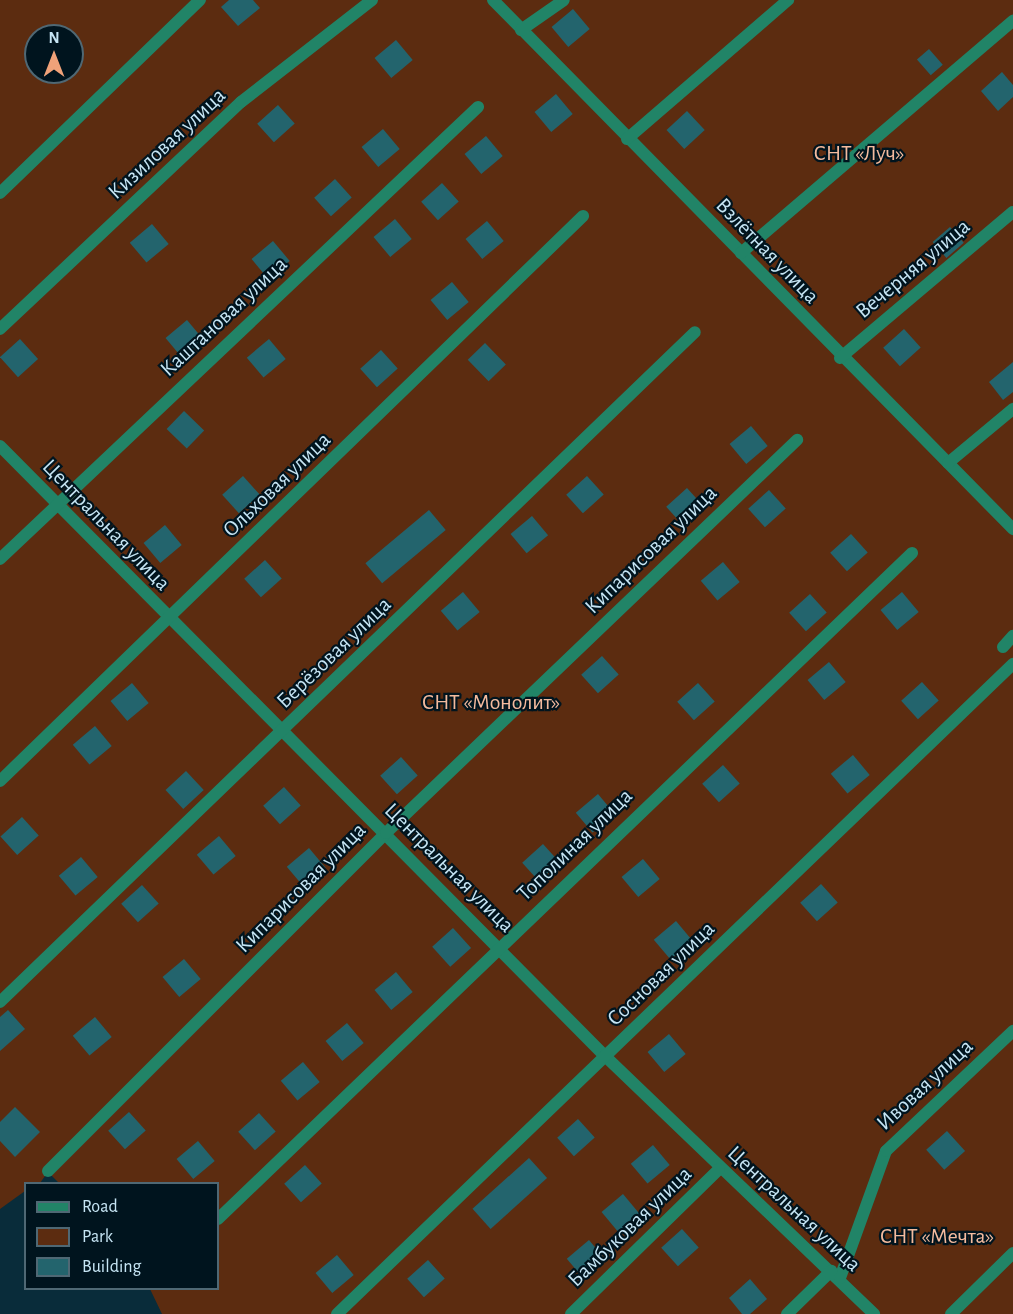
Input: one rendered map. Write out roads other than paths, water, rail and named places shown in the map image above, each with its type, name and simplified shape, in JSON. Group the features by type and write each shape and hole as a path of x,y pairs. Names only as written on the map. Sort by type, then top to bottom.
{"street":[{"path":"0,193 200,0"},
{"name":"Кизиловая улица","path":"0,329 241,102 372,0"},
{"name":"Взлётная улица","path":"493,0 840,357 1013,529"},
{"path":"521,30 564,0"},
{"path":"627,139 788,0"},
{"path":"741,253 1013,21"},
{"name":"Каштановая улица","path":"0,559 478,106"},
{"name":"Вечерняя улица","path":"840,357 1013,212"},
{"name":"Ольховая улица","path":"0,782 583,216"},
{"name":"Берёзовая улица","path":"0,1002 283,732 695,332"},
{"path":"948,463 1013,409"},
{"name":"Кипарисовая улица","path":"48,1171 386,833 797,440"},
{"name":"Центральная улица","path":"0,446 169,620 386,833 605,1056 719,1169 835,1275 874,1314"},
{"name":"Тополиная улица","path":"219,1218 498,947 912,553"},
{"path":"1003,647 1013,636"},
{"name":"Сосновая улица","path":"337,1314 1013,664"},
{"name":"Ивовая улица","path":"787,1314 835,1275 886,1151 1013,1031"},
{"name":"Бамбуковая улица","path":"571,1314 719,1169"},
{"path":"951,1314 1013,1253"}],"park label":[{"name":"СНТ «Луч»","path":"859,154"},
{"name":"СНТ «Монолит»","path":"491,703"},
{"name":"СНТ «Мечта»","path":"937,1237"}]}
